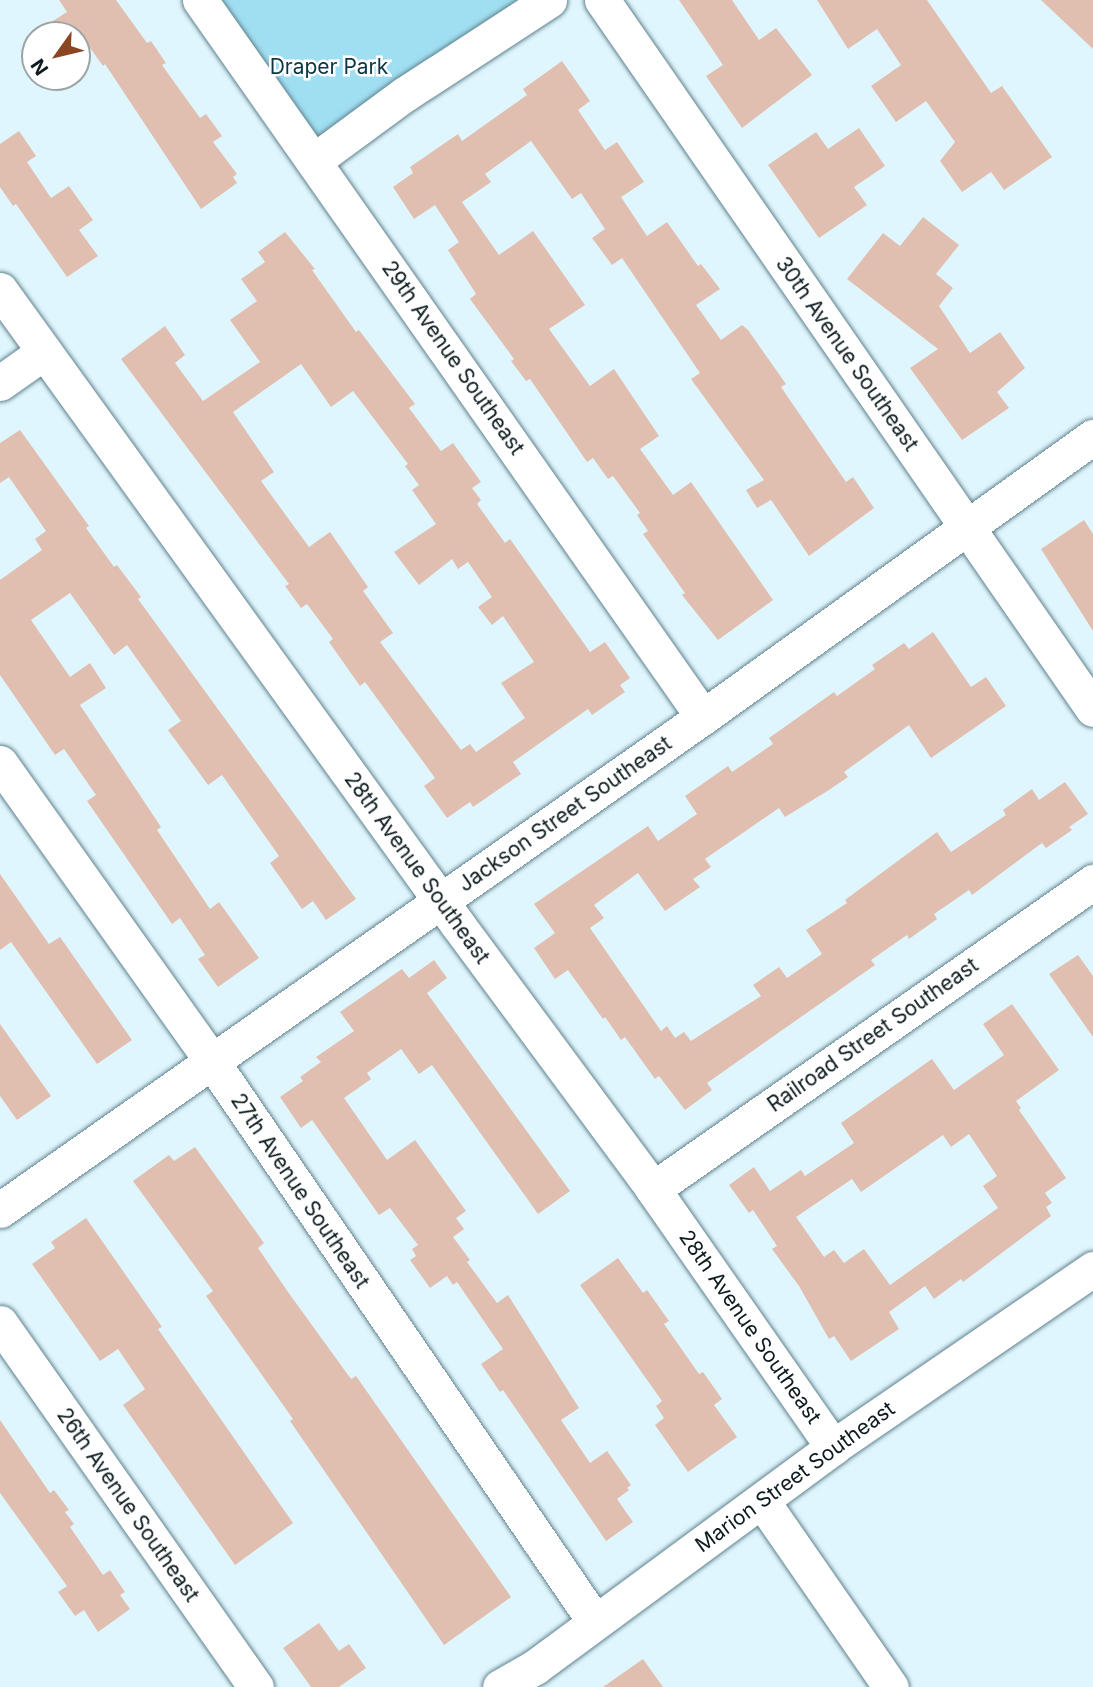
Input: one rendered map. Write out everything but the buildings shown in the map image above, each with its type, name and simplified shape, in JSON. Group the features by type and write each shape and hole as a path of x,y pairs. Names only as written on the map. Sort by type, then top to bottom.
{"street":[{"name":"29th Avenue Southeast","path":"200,0 315,160 703,717"},
{"path":"315,160 405,94 549,0"},
{"name":"30th Avenue Southeast","path":"601,0 1093,709"},
{"name":"28th Avenue Southeast","path":"0,290 441,901 653,1189 834,1447"},
{"path":"0,383 44,352"},
{"name":"Jackson Street Southeast","path":"0,1210 703,717 1093,438"},
{"name":"27th Avenue Southeast","path":"0,763 213,1063 595,1622"},
{"name":"Railroad Street Southeast","path":"653,1189 1093,882"},
{"name":"Marion Street Southeast","path":"500,1687 535,1667 834,1447 1093,1269"},
{"name":"26th Avenue Southeast","path":"0,1323 256,1687"},
{"path":"762,1501 891,1687"}],"green space":[{"name":"Draper Park","path":"200,0 549,0 315,160"}]}
